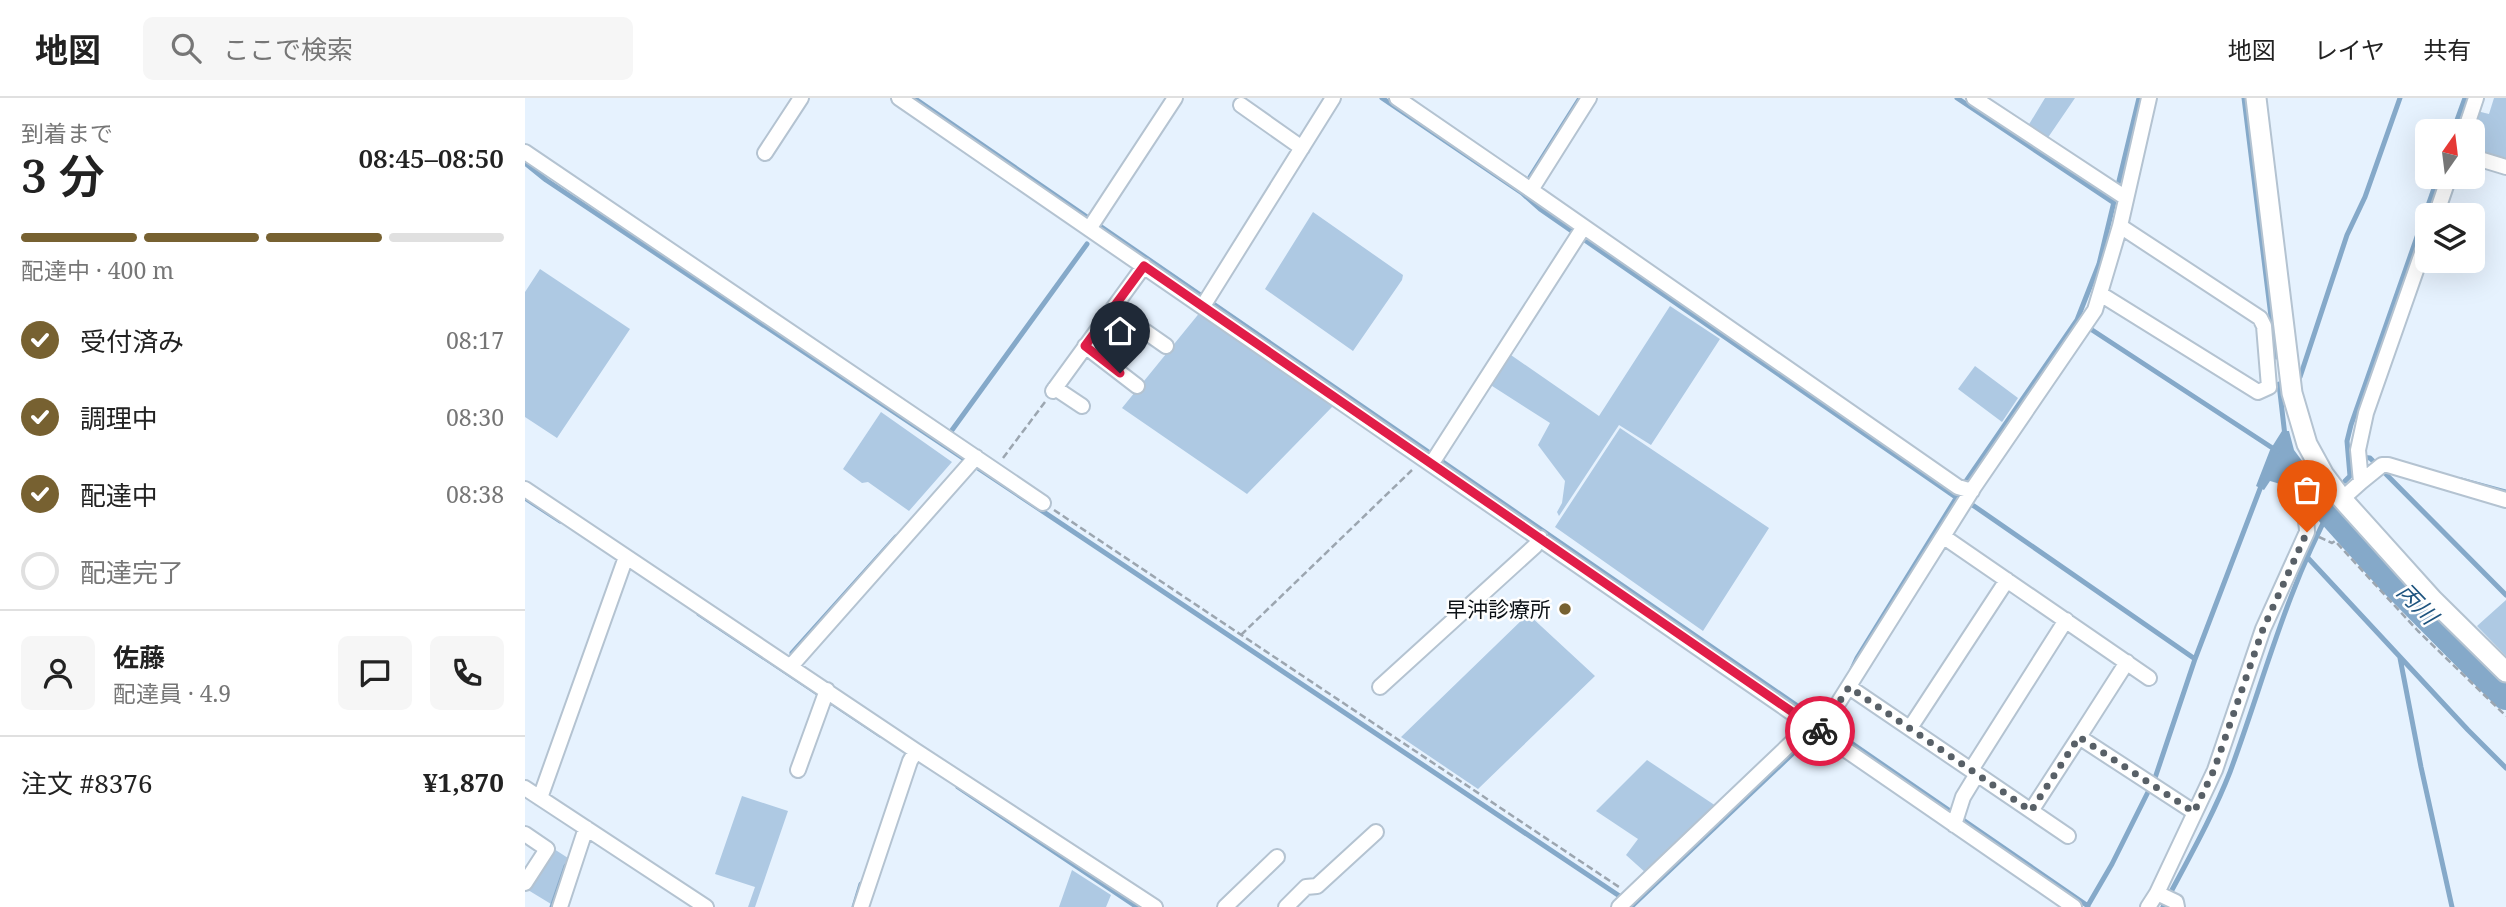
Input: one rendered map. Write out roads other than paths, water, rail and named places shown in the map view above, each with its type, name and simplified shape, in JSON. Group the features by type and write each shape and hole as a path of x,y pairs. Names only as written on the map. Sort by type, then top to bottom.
{"street":[{"path":"765,152 801,98"},
{"path":"899,98 1092,223 1144,266 1206,302 1433,459 1540,538 1820,726 2074,907"},
{"path":"1092,223 1175,98"},
{"path":"1206,302 1333,98"},
{"path":"1397,98 1531,190 1580,233 1966,494"},
{"path":"1531,190 1589,98"},
{"path":"1973,98 2120,194"},
{"path":"1626,901 1820,726 1849,687 1944,537 1966,494 2086,326 2102,295 2120,226 2120,194 2149,98"},
{"path":"2256,98 2292,393 2301,428 2320,479 2506,672"},
{"path":"2469,119 2476,98"},
{"path":"1241,105 1302,148"},
{"path":"525,152 947,438 972,462 995,470 1042,503"},
{"path":"2485,161 2506,167"},
{"path":"2102,295 2258,392 2269,387 2264,326 2260,318 2120,226"},
{"path":"1433,459 1580,233"},
{"path":"1082,406 1054,389 1144,266"},
{"path":"2361,482 2358,456 2366,413 2415,273"},
{"path":"1113,309 1166,346"},
{"path":"1085,346 1137,386"},
{"path":"2268,369 2288,368"},
{"path":"791,666 972,462"},
{"path":"2342,499 2380,466 2506,500"},
{"path":"2148,907 2168,899 2194,812 2214,770 2263,629 2307,532 2308,519 2304,505 2320,479"},
{"path":"525,489 625,561 791,666 824,696 1155,907"},
{"path":"1944,537 2149,678"},
{"path":"1380,687 1535,546 1540,538"},
{"path":"540,798 625,561"},
{"path":"1910,728 2007,580"},
{"path":"1954,824 1974,772 2066,620"},
{"path":"2031,811 2127,662"},
{"path":"1849,687 2069,836"},
{"path":"798,769 824,696"},
{"path":"2079,737 2194,812"},
{"path":"861,907 914,755"},
{"path":"525,788 585,832 706,907"},
{"path":"559,907 585,832"},
{"path":"1286,907 1306,887 1317,886 1376,832"},
{"path":"525,834 547,849 525,883"},
{"path":"1225,907 1277,857"}],"waterway":[{"path":"914,98 2088,906"},
{"path":"1382,98 1957,498 1974,506 2195,659"},
{"path":"1530,177 1580,98"},
{"path":"1957,98 2114,203"},
{"path":"1962,487 2077,320 2099,264 2139,98"},
{"path":"2244,98 2276,357"},
{"path":"2300,377 2347,235 2365,197 2400,98"},
{"path":"2457,119 2465,98"},
{"path":"525,163 546,180 1633,905"},
{"path":"2345,481 2350,476 2347,441 2351,425 2434,189"},
{"path":"947,437 1087,244"},
{"path":"2086,326 2277,451"},
{"path":"2279,384 2285,436"},
{"path":"2361,457 2370,458 2506,595"},
{"path":"2461,480 2506,492"},
{"path":"2087,907 2155,778 2195,659 2263,481"},
{"path":"2310,490 2330,511"},
{"path":"1852,669 1958,495"},
{"path":"525,498 560,521"},
{"path":"2163,907 2223,789 2288,604 2332,506"},
{"name":"丙川","path":"2330,511 2392,580 2506,695"},
{"path":"792,653 896,537"},
{"path":"2308,558 2506,768"},
{"path":"699,614 880,735"},
{"path":"2400,658 2452,907"},
{"path":"1632,906 1807,740"},
{"path":"958,787 1137,907"},
{"path":"552,907 566,866"},
{"path":"854,907 861,884"}],"place":[{"name":"早沖診療所","path":"1565,609"}]}
